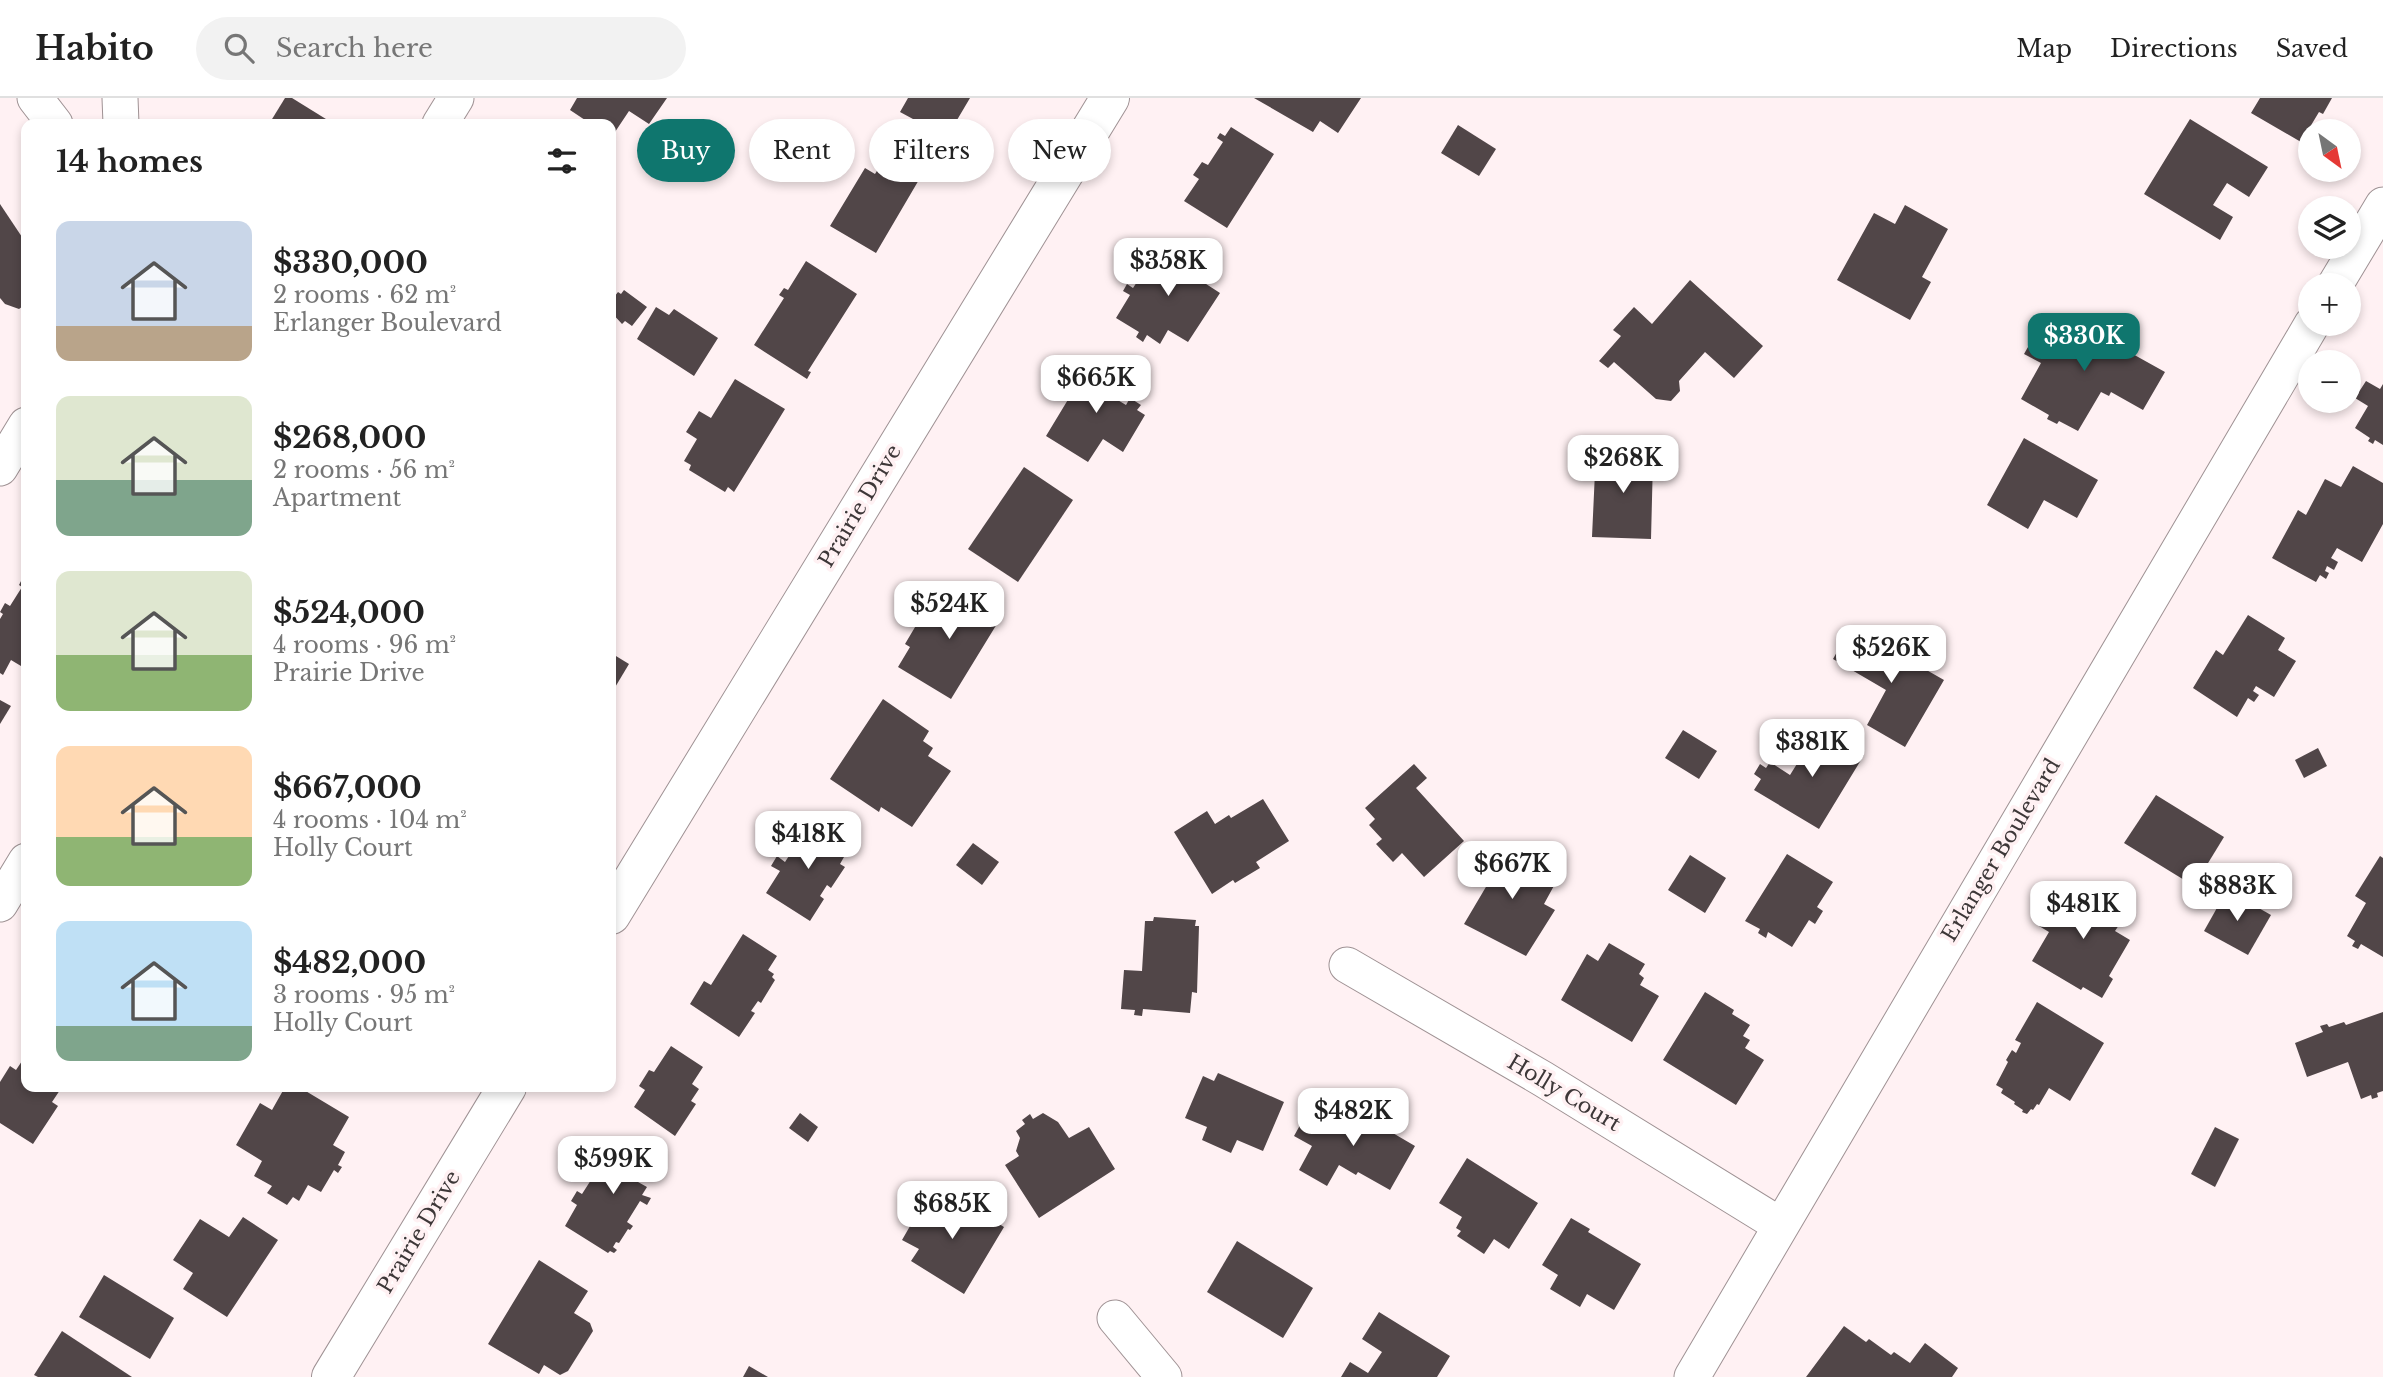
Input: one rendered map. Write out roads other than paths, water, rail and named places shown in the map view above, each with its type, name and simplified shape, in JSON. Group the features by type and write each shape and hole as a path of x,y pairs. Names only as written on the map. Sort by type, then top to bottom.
{"street":[{"path":"35,98 51,119"},
{"path":"120,98 121,119"},
{"path":"443,119 456,98"},
{"name":"Prairie Drive","path":"616,907 1110,98"},
{"path":"2342,273 2383,205"},
{"name":"Erlanger Boulevard","path":"1692,1377 2305,336"},
{"path":"0,468 21,433"},
{"path":"0,904 21,869"},
{"name":"Holly Court","path":"1346,965 1543,1079 1780,1225"},
{"name":"Prairie Drive","path":"331,1377 504,1092"},
{"path":"1115,1318 1164,1377"}]}
